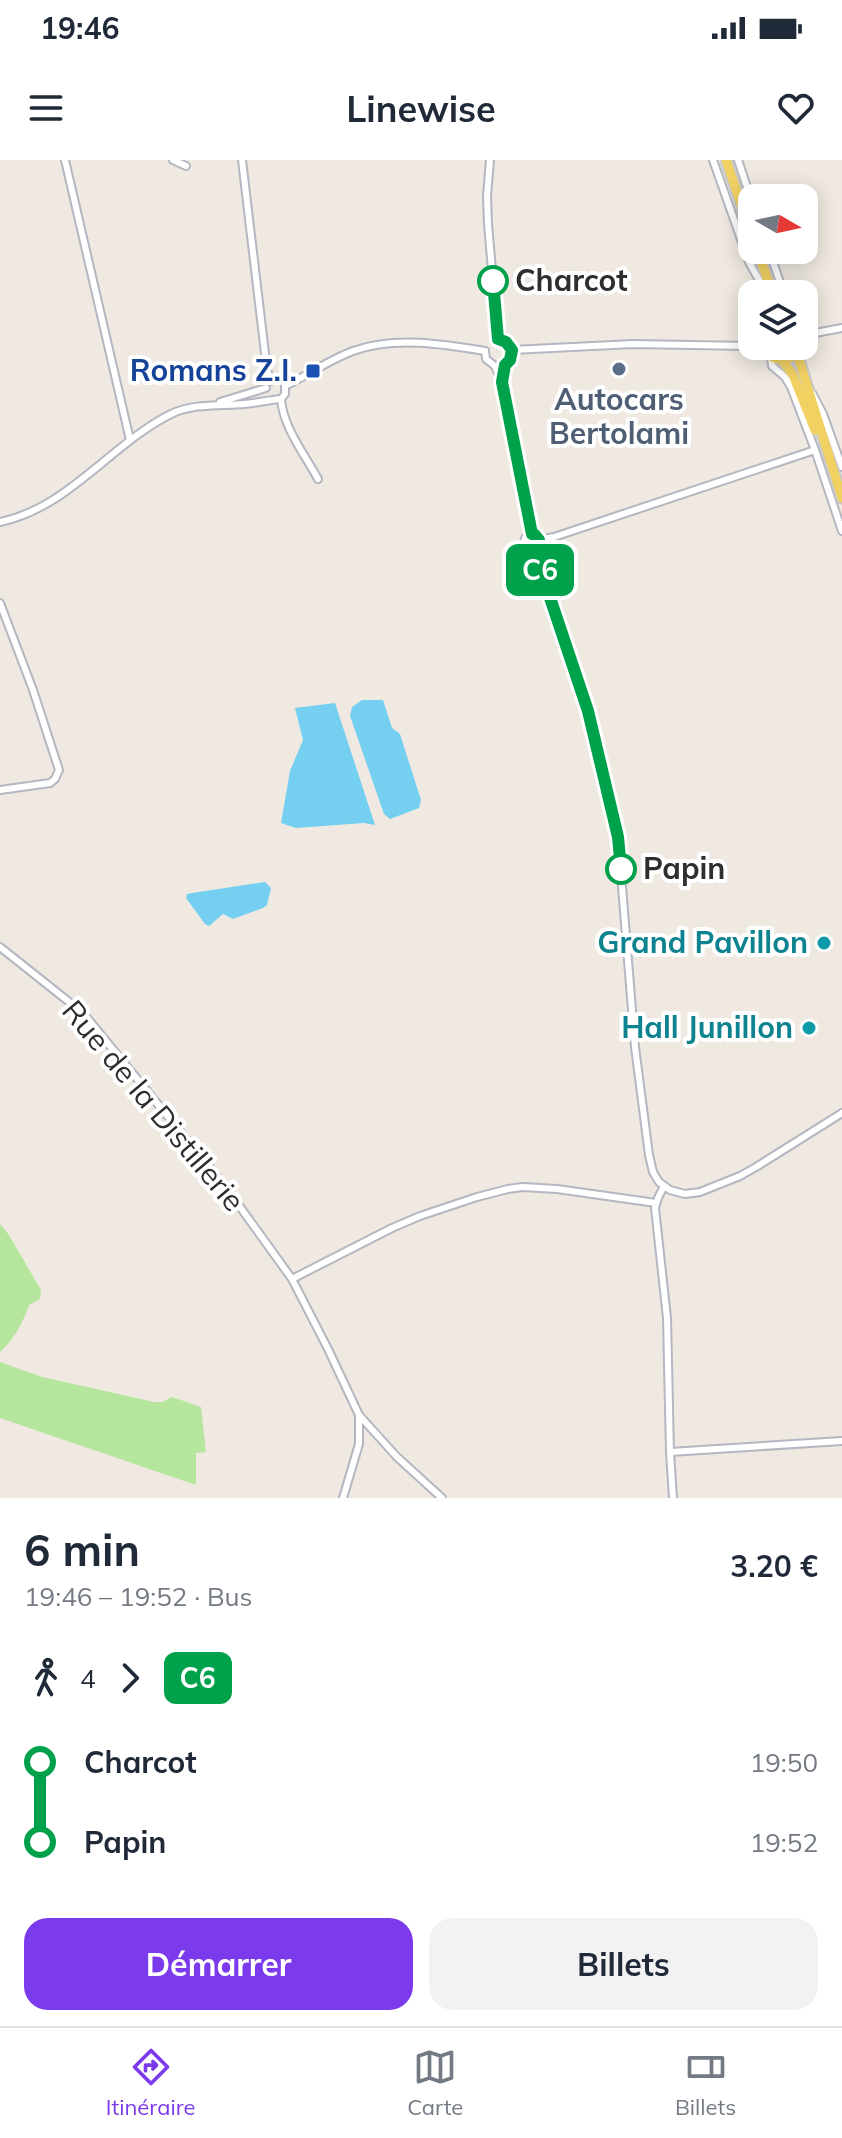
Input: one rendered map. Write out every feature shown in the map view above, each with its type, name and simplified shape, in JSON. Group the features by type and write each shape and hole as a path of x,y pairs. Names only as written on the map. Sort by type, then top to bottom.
{"main road":[{"path":"726,160 738,195"},
{"path":"782,360 819,412 840,494"},
{"path":"800,360 802,387 840,494"}],"street":[{"path":"65,160 130,440"},
{"path":"173,160 186,166"},
{"path":"242,160 267,370 266,393 272,399"},
{"path":"490,160 488,224 498,339"},
{"path":"713,160 749,262 759,280"},
{"path":"738,160 746,184"},
{"path":"818,332 842,328"},
{"path":"502,382 512,350 506,342 498,339 489,343 485,351 488,362 495,366 505,365"},
{"path":"285,386 338,357 368,347 419,343 485,351"},
{"path":"512,350 633,344 738,345"},
{"path":"770,360 788,381 842,531"},
{"path":"495,366 502,382 532,534 539,540 539,546 534,550 524,545 525,538 532,534"},
{"path":"0,522 36,508 75,485 130,440 173,413 205,406 277,380 285,386 286,392 281,399"},
{"path":"205,406 281,399"},
{"path":"281,399 287,422 318,479"},
{"path":"819,412 842,467"},
{"path":"539,540 815,450"},
{"path":"534,550 588,711 618,837 635,1047 653,1172 664,1186 692,1194 756,1167 842,1113"},
{"path":"0,603 59,770 50,783 0,790"},
{"name":"Rue de la Distillerie","path":"0,947 83,1013 225,1186 292,1279 359,1415 397,1457 442,1498"},
{"path":"664,1186 656,1203 667,1318 673,1498"},
{"path":"292,1279 420,1216 508,1189 557,1189 656,1203"},
{"path":"343,1498 359,1444 359,1415"},
{"path":"670,1452 842,1441"}],"green space":[{"path":"0,1224 41,1290 40,1299 29,1305 18,1330 0,1352"},
{"path":"0,1362 42,1377 154,1402 172,1397 201,1407 206,1452 196,1453 196,1485 0,1418"}],"water":[{"path":"362,700 383,700 392,728 400,734 421,800 419,808 390,819 384,814 350,716 352,707"},
{"path":"335,703 375,825 364,823 296,828 281,823 290,771 303,740 295,708"},
{"path":"265,882 271,888 267,905 233,919 223,914 209,926 186,898 187,894"}],"bus line":[{"name":"C6","path":"493,281 498,339 510,345 512,350 502,382 532,534 539,540 539,546 534,550 588,711 618,837 621,869"}],"place":[{"name":"Charcot","path":"493,281"},
{"name":"Autocars Bertolami","path":"619,369"},
{"name":"Romans Z.I.","path":"313,371"},
{"name":"Papin","path":"621,869"},
{"name":"Grand Pavillon","path":"824,943"},
{"name":"Hall Junillon","path":"809,1028"}]}
